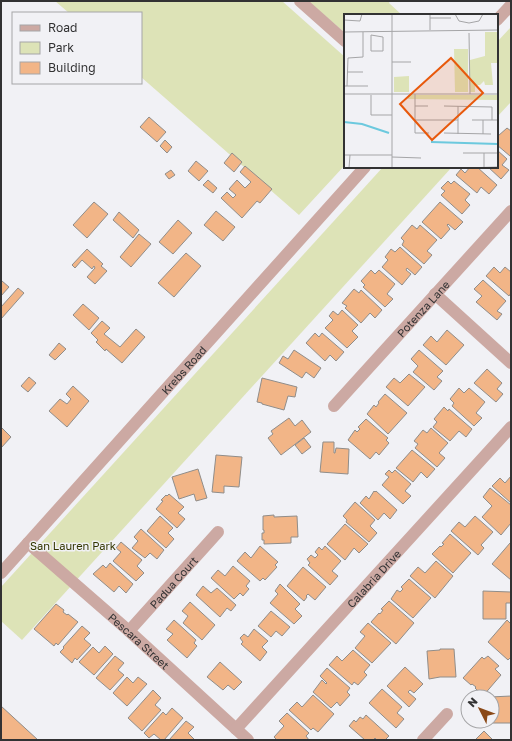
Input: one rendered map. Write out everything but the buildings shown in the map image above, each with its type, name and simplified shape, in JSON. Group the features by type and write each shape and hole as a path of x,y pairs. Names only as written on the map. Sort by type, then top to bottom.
{"street":[{"path":"300,1 344,40"},
{"path":"498,19 511,5"},
{"name":"Krebs Road","path":"1,572 364,168"},
{"name":"Potenza Lane","path":"334,406 511,211"},
{"path":"435,294 511,363"},
{"name":"Calabria Drive","path":"236,729 511,427"},
{"name":"Padua Court","path":"129,631 218,532"},
{"name":"Pescara Street","path":"28,543 129,631 248,740"},
{"path":"423,740 446,714"}],"green space":[{"path":"55,1 282,1 344,56 344,166 299,215 142,78 142,12 68,12"},
{"path":"308,1 390,1 389,3 401,14 344,14 344,32"},
{"path":"511,27 511,102 498,116 498,41"},
{"name":"San Lauren Park","path":"382,168 451,168 22,640 1,621 1,587"}]}
